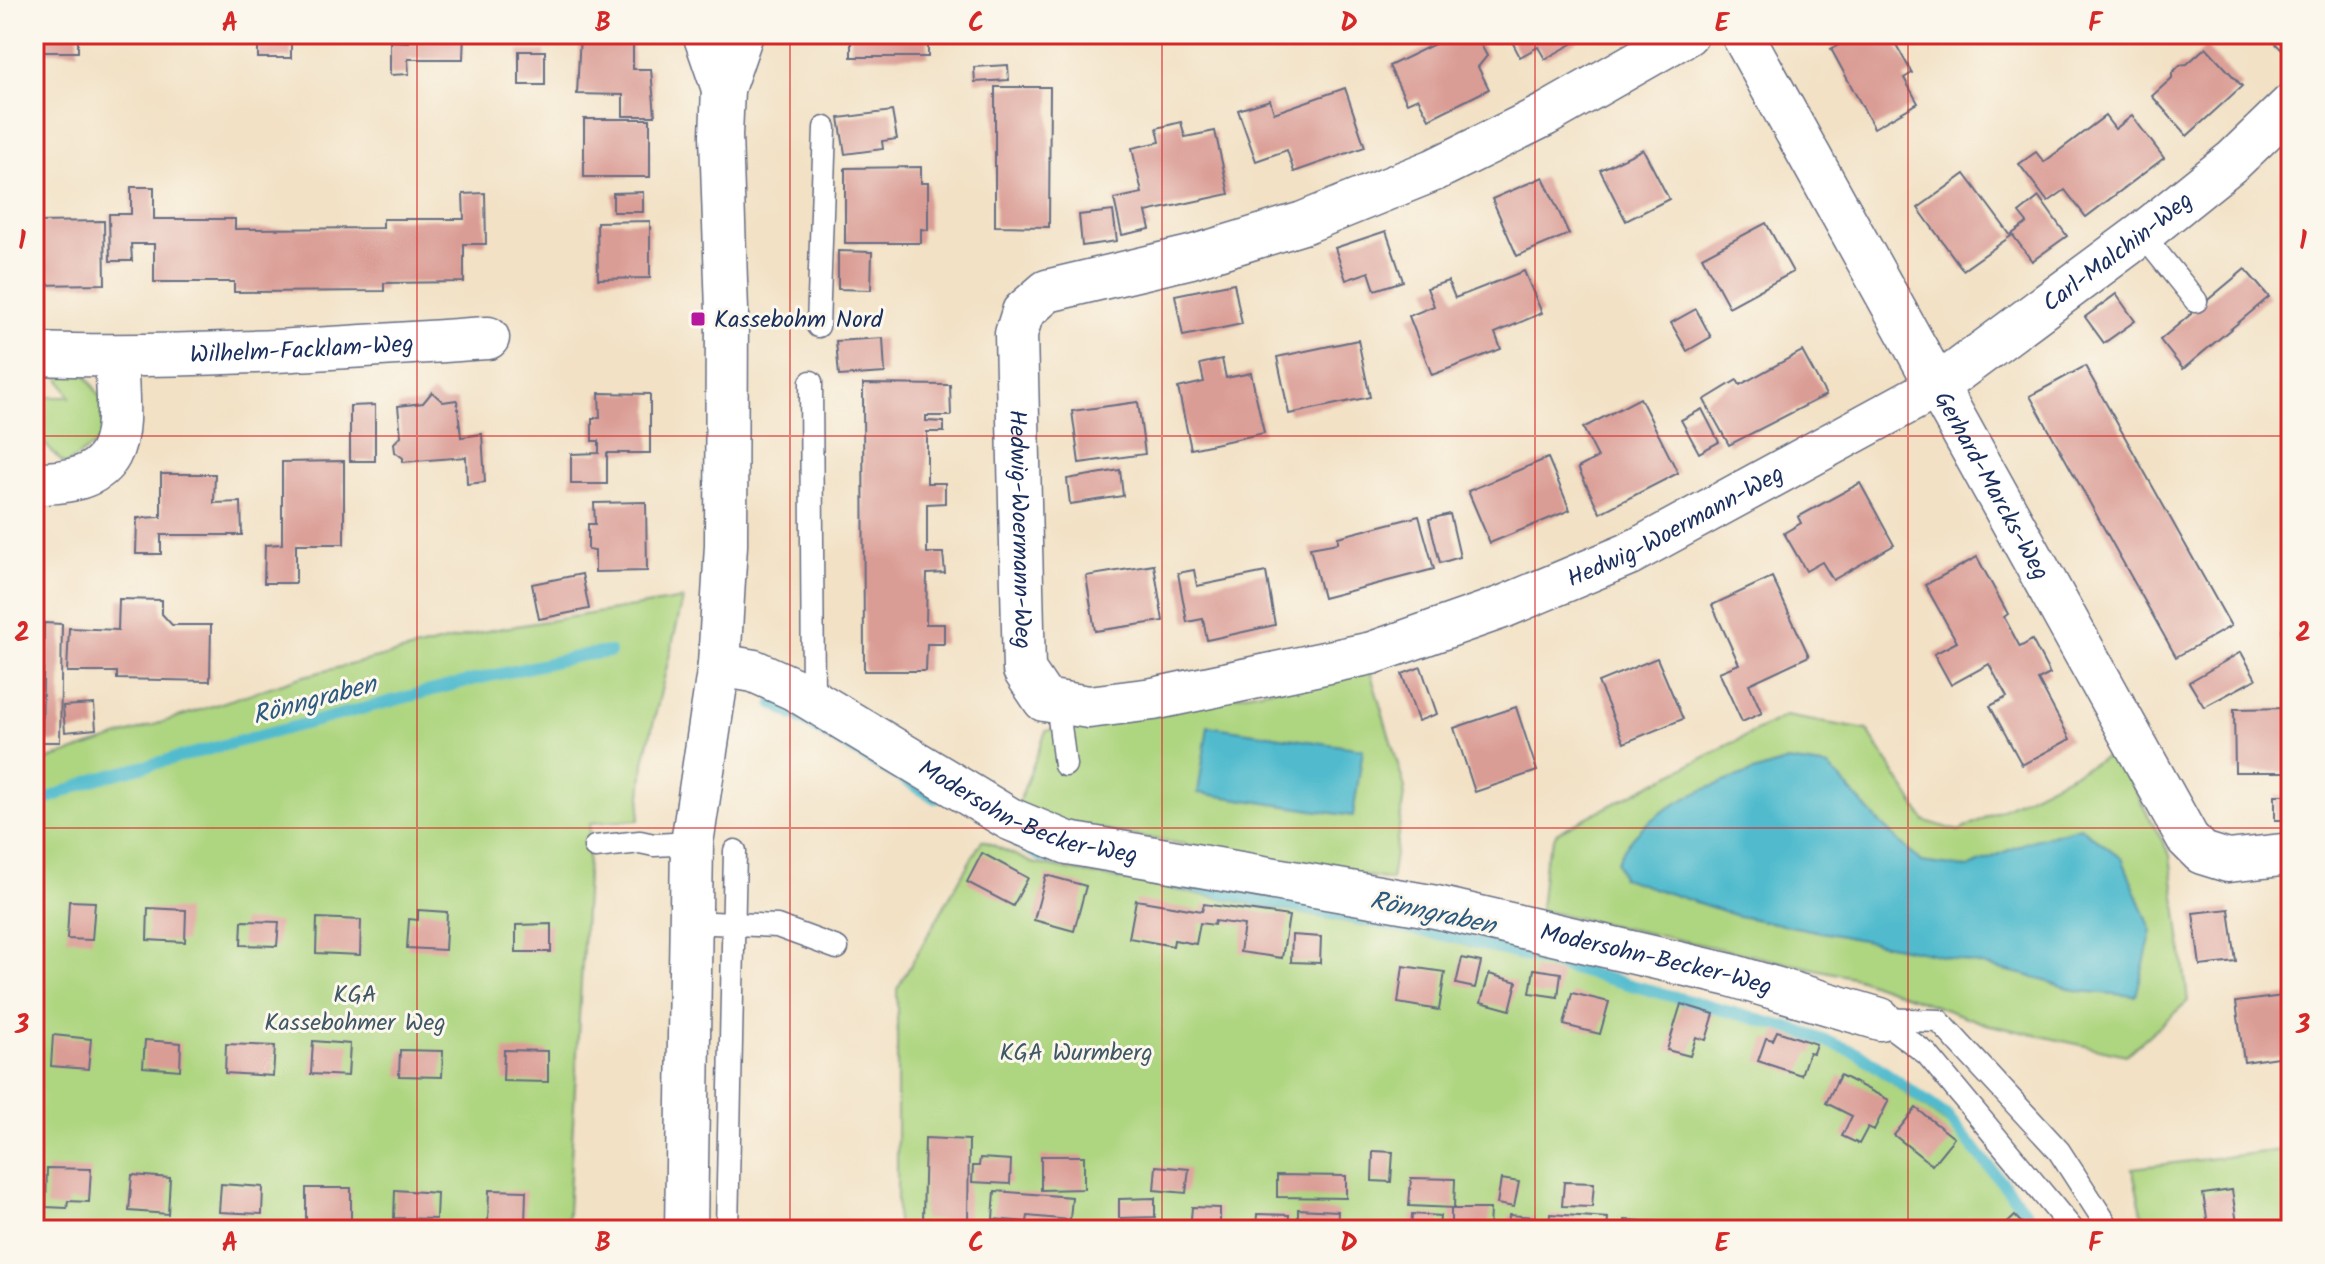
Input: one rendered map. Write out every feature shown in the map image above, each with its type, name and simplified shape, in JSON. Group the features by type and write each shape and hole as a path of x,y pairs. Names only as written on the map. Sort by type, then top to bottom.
{"street":[{"path":"704,34 723,89"},
{"path":"686,1230 692,843 719,665 726,545 727,311 721,135 723,89 742,34"},
{"name":"Hedwig-Woermann-Weg","path":"1687,34 1545,115 1434,170 1303,223 1191,257 1047,291 1023,312 1016,334 1024,670 1044,700 1089,707 1153,699 1372,653 1503,607 1629,554 1936,387"},
{"name":"Gerhard-Marcks-Weg","path":"1742,34 2188,839 2202,853 2228,861 2291,854"},
{"name":"Carl-Malchin-Weg","path":"1936,387 2142,234 2234,160 2291,105"},
{"name":"Wilhelm-Facklam-Weg","path":"34,354 116,357 290,352 488,338"},
{"path":"34,483 58,483 83,477 105,463 117,441 116,357"},
{"name":"Modersohn-Becker-Weg","path":"719,665 754,671 813,700 1010,819 1068,843 1436,907 1730,975 1880,1019"}],"lane":[{"path":"818,326 825,128"},
{"path":"2142,234 2196,301"},
{"path":"811,382 813,700"},
{"path":"1057,702 1065,765"},
{"path":"595,847 640,842 654,845 692,843"},
{"path":"727,1230 735,851"},
{"path":"690,922 777,926 837,948"},
{"path":"1880,1019 1927,1054 2073,1230"},
{"name":"Modersohn-Becker-Weg","path":"1880,1019 1939,1021 2059,1151 2110,1230"}],"green space":[{"path":"52,366 84,372 101,398 104,438 65,465 34,433 34,397 70,397"},
{"name":"KGA Kassebohmer Weg","path":"683,599 644,762 639,820 590,823 567,1230 34,1230 34,764 304,676 491,630"},
{"path":"1370,671 1405,788 1391,880 1056,822 1017,807 1046,731"},
{"path":"1785,716 1867,730 1925,821 1959,831 2114,753 2170,855 2188,1001 2126,1055 1986,1024 1857,978 1540,910 1545,861 1556,833"},
{"name":"KGA Wurmberg","path":"982,840 1032,863 1453,942 1795,1032 1854,1056 1953,1128 2038,1230 897,1230 897,989"},
{"path":"2291,1149 2291,1230 2146,1230 2132,1168"}],"water":[{"path":"1208,726 1363,749 1353,816 1198,793"},
{"path":"1788,761 1829,767 1921,862 1968,868 2027,842 2080,827 2122,858 2152,931 2136,996 2078,991 2025,975 1924,952 1738,916 1622,878 1617,862 1629,841 1668,808 1716,785"}],"building":[{"path":"34,34 78,34 78,52 34,52"},
{"path":"258,34 291,34 291,58 258,58"},
{"path":"409,34 464,34 463,59 408,59 409,74 390,75 390,41 408,42"},
{"path":"580,34 633,34 633,69 651,69 655,116 623,116 623,95 577,94"},
{"path":"851,34 928,34 928,57 851,57"},
{"path":"1455,34 1462,34 1467,44 1480,43 1487,56 1478,67 1489,89 1429,119 1418,98 1407,103 1389,66"},
{"path":"1508,34 1590,34 1545,59 1538,47 1520,57"},
{"path":"1859,34 1890,34 1912,73 1904,78 1918,103 1874,128 1831,49"},
{"path":"2266,34 2291,34 2291,39 2281,49"},
{"path":"2206,47 2242,86 2187,136 2152,96 2172,78 2172,73 2180,65 2187,64"},
{"path":"519,51 545,51 545,85 519,85"},
{"path":"1008,65 1009,80 975,82 974,67"},
{"path":"995,87 1050,87 1049,227 995,226"},
{"path":"1345,88 1365,147 1294,172 1287,150 1256,161 1238,110 1270,100 1274,113"},
{"path":"892,111 897,139 882,141 883,149 845,154 839,118"},
{"path":"2105,116 2115,129 2132,116 2164,158 2086,217 2065,190 2048,202 2019,164 2036,152 2044,162"},
{"path":"584,119 650,119 650,177 584,177"},
{"path":"1181,122 1185,137 1215,131 1229,194 1146,212 1150,229 1122,235 1114,199 1142,193 1132,148 1160,142 1157,128"},
{"path":"1643,149 1669,199 1626,221 1600,170"},
{"path":"921,167 921,183 928,183 928,230 921,229 921,243 845,243 845,168"},
{"path":"1965,174 2011,236 1963,270 1918,208"},
{"path":"1543,177 1569,234 1517,256 1492,199"},
{"path":"131,187 154,187 154,219 235,219 235,229 383,228 383,219 464,219 463,194 485,193 486,244 464,244 464,282 384,283 384,291 234,292 234,282 154,282 154,244 131,244 132,261 110,261 109,214 131,214"},
{"path":"643,192 643,212 613,212 613,193"},
{"path":"2039,197 2067,236 2032,261 2012,234 2027,223 2019,213"},
{"path":"1113,211 1117,241 1082,246 1079,215"},
{"path":"104,221 105,284 34,285 34,222"},
{"path":"650,221 650,278 598,279 597,222"},
{"path":"1766,223 1793,272 1729,307 1702,257"},
{"path":"1386,231 1403,281 1375,290 1369,272 1346,280 1335,248"},
{"path":"838,251 872,252 871,290 838,289"},
{"path":"2245,269 2269,297 2183,369 2160,340"},
{"path":"1524,271 1542,313 1495,333 1501,349 1432,375 1409,316 1434,306 1427,288 1448,281 1455,298"},
{"path":"1234,283 1242,324 1183,336 1175,295"},
{"path":"2116,294 2135,321 2104,343 2085,317"},
{"path":"1696,309 1711,337 1687,351 1671,323"},
{"path":"883,338 885,373 839,376 836,341"},
{"path":"1358,340 1370,397 1289,414 1277,357"},
{"path":"1802,351 1826,395 1729,445 1704,400 1737,380 1740,385"},
{"path":"1222,359 1226,378 1251,373 1264,433 1191,449 1178,388 1204,382 1200,364"},
{"path":"2085,366 2231,626 2176,657 2030,396"},
{"path":"863,384 950,385 951,416 926,416 926,421 944,422 944,432 927,432 927,483 945,483 945,503 927,504 927,553 943,553 945,573 927,574 926,624 944,624 944,644 927,644 926,671 864,671"},
{"path":"432,392 443,402 457,400 461,437 482,434 485,482 467,484 466,457 403,462 403,458 395,452 394,443 401,436 398,406 423,403"},
{"path":"599,393 650,394 650,453 607,453 607,484 571,484 571,454 599,453 599,441 592,441 592,418 600,418"},
{"path":"1640,398 1678,473 1600,513 1578,468 1598,457 1583,428"},
{"path":"1138,402 1145,454 1079,463 1072,411"},
{"path":"375,405 375,461 350,461 350,406"},
{"path":"1702,409 1719,442 1699,453 1681,420"},
{"path":"1548,458 1570,510 1490,543 1468,491"},
{"path":"344,461 344,544 296,544 296,583 264,583 265,545 282,544 282,462"},
{"path":"1120,470 1123,496 1070,504 1067,479"},
{"path":"161,474 215,474 214,503 241,502 242,535 161,535 161,554 136,554 137,518 161,517"},
{"path":"1860,483 1894,545 1833,580 1822,562 1806,571 1784,533 1801,523 1798,517"},
{"path":"646,502 647,571 595,572 595,551 588,550 588,524 595,524 594,503"},
{"path":"1450,514 1460,557 1440,563 1429,519"},
{"path":"1419,516 1434,569 1323,598 1310,548 1338,543 1338,537"},
{"path":"34,557 39,558 38,660 34,660"},
{"path":"1977,557 2008,614 2004,617 2020,647 2032,640 2050,674 2038,680 2070,739 2022,765 1990,706 2007,697 1989,664 1951,685 1934,654 1957,642 1925,585"},
{"path":"1154,565 1163,621 1095,631 1086,576"},
{"path":"1194,570 1197,586 1266,572 1275,625 1207,640 1203,619 1187,622 1178,573"},
{"path":"582,574 589,609 539,619 532,584"},
{"path":"1772,577 1809,656 1749,684 1762,713 1742,722 1719,672 1739,664 1712,605"},
{"path":"119,599 162,600 162,614 172,625 211,625 210,681 117,679 117,672 67,672 69,628 118,630"},
{"path":"44,623 62,624 60,742 42,742"},
{"path":"2291,629 2291,656 2286,657 2282,630"},
{"path":"2241,652 2256,679 2204,707 2189,682"},
{"path":"1657,658 1683,719 1624,743 1598,682"},
{"path":"1421,667 1437,714 1418,721 1402,674"},
{"path":"94,704 96,729 65,732 63,706"},
{"path":"1516,707 1537,771 1475,792 1454,728"},
{"path":"2291,708 2291,772 2235,772 2234,709"},
{"path":"2275,795 2291,795 2291,820 2275,820"},
{"path":"982,853 1028,878 1013,906 967,882"},
{"path":"1046,875 1086,886 1074,931 1034,920"},
{"path":"1136,900 1202,911 1204,904 1289,916 1282,958 1240,952 1244,925 1215,921 1214,925 1200,923 1196,944 1174,940 1173,946 1129,938"},
{"path":"69,901 95,902 92,940 67,939"},
{"path":"148,908 186,910 185,942 147,940"},
{"path":"2229,909 2236,962 2200,966 2193,913"},
{"path":"418,910 447,912 445,950 407,948 409,919 418,920"},
{"path":"317,918 361,920 360,955 316,953"},
{"path":"242,921 279,922 277,946 241,945"},
{"path":"551,924 551,952 516,952 516,925"},
{"path":"1292,935 1321,937 1320,963 1291,962"},
{"path":"1462,958 1481,962 1475,988 1456,984"},
{"path":"1403,966 1445,972 1439,1010 1398,1003"},
{"path":"1534,969 1561,973 1558,997 1530,993"},
{"path":"1489,974 1517,982 1510,1010 1481,1002"},
{"path":"1572,993 1609,1002 1600,1034 1564,1025"},
{"path":"2291,995 2291,1055 2244,1062 2236,1002"},
{"path":"1681,1004 1714,1014 1706,1040 1696,1037 1690,1056 1667,1050"},
{"path":"1777,1031 1816,1044 1813,1053 1809,1052 1801,1075 1758,1061 1766,1038 1773,1040"},
{"path":"53,1035 91,1039 88,1069 51,1066"},
{"path":"145,1040 181,1043 180,1070 143,1067"},
{"path":"313,1041 350,1044 348,1076 311,1074"},
{"path":"226,1044 275,1046 273,1076 225,1073"},
{"path":"400,1050 443,1051 442,1077 399,1076"},
{"path":"504,1050 548,1051 548,1082 503,1081"},
{"path":"1840,1075 1889,1100 1874,1130 1868,1127 1859,1144 1842,1136 1852,1116 1826,1103"},
{"path":"1916,1108 1954,1138 1932,1165 1894,1135"},
{"path":"925,1138 969,1140 968,1221 923,1220"},
{"path":"1373,1151 1393,1152 1391,1182 1372,1181"},
{"path":"1041,1156 1084,1156 1084,1189 1041,1190"},
{"path":"980,1158 1011,1160 1010,1184 972,1182 973,1166 979,1166"},
{"path":"1156,1166 1189,1169 1186,1193 1154,1190"},
{"path":"47,1168 91,1169 89,1202 68,1201 67,1208 46,1207"},
{"path":"132,1175 170,1178 168,1214 129,1211"},
{"path":"1277,1175 1346,1176 1346,1198 1277,1197"},
{"path":"1411,1178 1455,1179 1454,1208 1409,1206"},
{"path":"1501,1179 1519,1182 1514,1207 1497,1204"},
{"path":"1564,1182 1594,1183 1592,1207 1562,1206"},
{"path":"221,1184 263,1187 262,1214 219,1212"},
{"path":"306,1188 351,1188 351,1223 306,1223"},
{"path":"395,1190 437,1193 436,1219 394,1218"},
{"path":"489,1190 526,1191 525,1224 488,1223"},
{"path":"2232,1190 2238,1230 2209,1230 2203,1194"},
{"path":"995,1191 1072,1197 1070,1220 1028,1216 1027,1222 993,1219"},
{"path":"1155,1198 1155,1217 1119,1218 1119,1199"},
{"path":"1192,1207 1220,1208 1220,1225 1245,1225 1245,1230 1190,1230"},
{"path":"1298,1209 1338,1211 1337,1230 1298,1230"},
{"path":"1451,1209 1490,1209 1489,1230 1451,1230"},
{"path":"1257,1214 1289,1215 1288,1230 1256,1230"},
{"path":"1412,1214 1440,1216 1439,1230 1411,1230"},
{"path":"1550,1214 1608,1218 1607,1230 1549,1230"},
{"path":"1509,1215 1535,1217 1534,1230 1508,1230"},
{"path":"2015,1216 2028,1230 2000,1230"},
{"path":"1625,1220 1678,1223 1678,1230 1625,1230"}],"waterway":[{"name":"Rönngraben","path":"34,804 96,779 464,682 610,652"},
{"name":"Rönngraben","path":"773,703 936,798"},
{"name":"Rönngraben","path":"1016,842 1041,856 1061,860"},
{"name":"Rönngraben","path":"1118,872 1463,939 1796,1030 1858,1053 1948,1117 2041,1230"}],"place":[{"name":"Kassebohm Nord","path":"698,319"}]}
